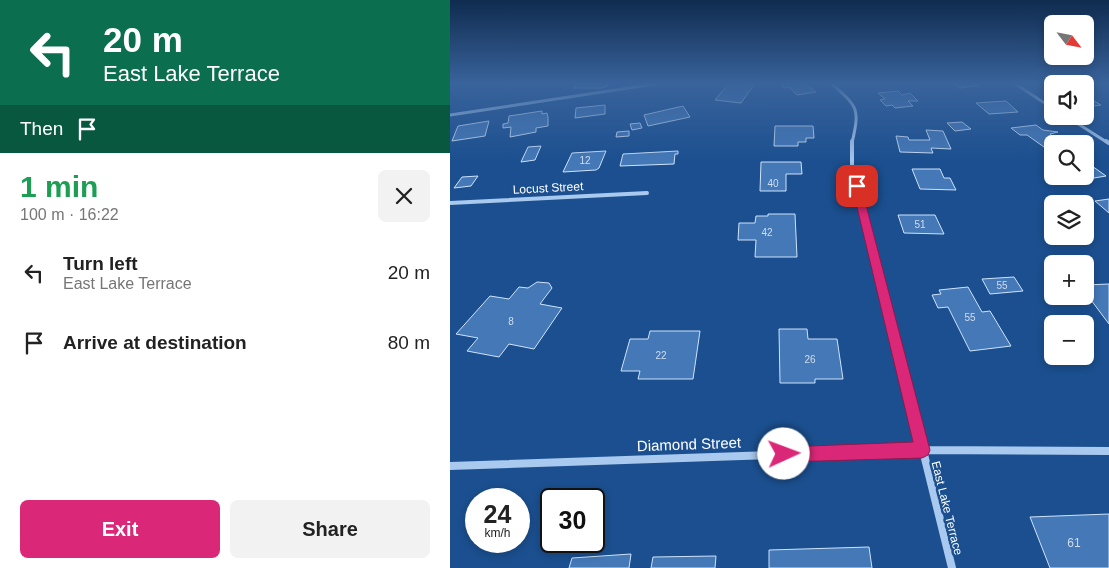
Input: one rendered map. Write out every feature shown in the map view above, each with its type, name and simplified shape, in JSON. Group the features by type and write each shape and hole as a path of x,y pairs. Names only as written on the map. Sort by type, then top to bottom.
{"street":[{"path":"450,115 487,110"},
{"name":"East Lake Terrace","path":"856,110 858,121 851,148 852,167 952,568"},
{"path":"1080,125 1109,143"},
{"name":"Locust Street","path":"450,203 647,193"},
{"name":"Diamond Street","path":"450,466 922,450 1109,450"}],"building":[{"path":"576,110 605,110 605,114 575,118"},
{"path":"668,110 685,110 690,117 648,126 644,115"},
{"path":"984,110 1015,110 1018,112 989,114"},
{"path":"542,111 542,114 547,113 548,126 536,128 536,132 510,137 511,127 503,128 503,124 508,123 509,116"},
{"path":"489,121 485,136 452,141 458,126"},
{"path":"962,122 971,129 955,131 947,123"},
{"path":"640,123 642,128 632,130 630,124"},
{"path":"1036,125 1043,130 1058,132 1050,134 1051,135 1044,135 1044,147 1027,135 1020,135 1011,128"},
{"path":"775,126 813,126 814,138 806,138 806,142 798,142 798,146 774,146"},
{"path":"926,130 943,131 951,149 931,148 933,153 900,152 896,136 908,137 909,140 930,140"},
{"path":"629,131 629,136 616,137 617,132"},
{"path":"541,146 535,160 521,162 528,147"},
{"path":"606,151 599,168 596,170 563,172 572,153"},
{"path":"678,151 678,154 675,154 674,164 620,166 623,154"},
{"path":"761,162 801,162 802,174 786,174 786,191 760,191"},
{"path":"1094,167 1106,176 1094,178"},
{"path":"912,169 940,169 944,178 950,178 956,190 920,189"},
{"path":"478,176 471,186 454,188 462,177"},
{"path":"1109,199 1109,213 1095,201"},
{"path":"768,214 795,214 797,257 755,257 756,240 738,240 739,223 755,223 756,216 768,216"},
{"path":"898,215 935,215 944,234 904,233"},
{"path":"1014,277 1023,291 990,294 982,279"},
{"path":"537,282 549,283 552,288 540,304 562,308 534,349 509,344 499,357 467,351 478,338 456,334 490,296 509,299 519,287 528,288"},
{"path":"1109,284 1109,324 1094,304 1094,285"},
{"path":"968,287 982,312 990,311 1011,346 970,351 948,307 938,308 932,295 941,294 939,290"},
{"path":"779,329 807,329 808,339 837,339 843,379 815,379 815,383 780,383"},
{"path":"650,331 700,331 693,379 638,379 640,371 621,371 630,339 648,339"},
{"path":"1109,514 1109,568 1050,568 1030,517"},
{"path":"869,547 872,568 769,568 769,550"},
{"path":"631,554 629,568 569,568 572,558"},
{"path":"716,556 715,568 651,568 653,557"}],"route":[{"path":"784,454 922,450 857,186"}]}
